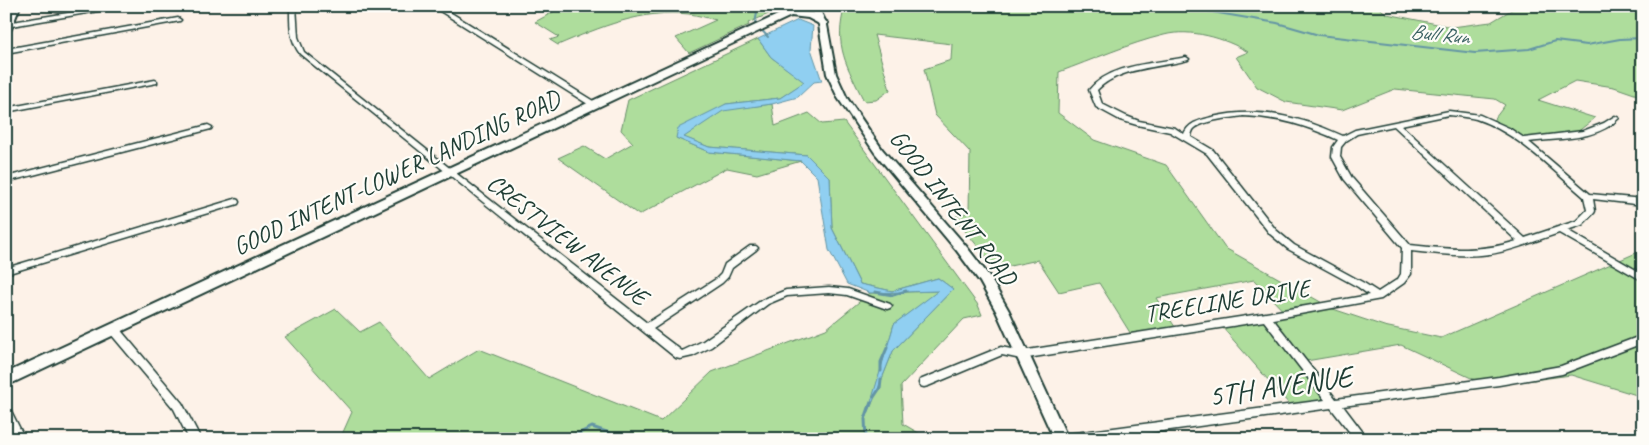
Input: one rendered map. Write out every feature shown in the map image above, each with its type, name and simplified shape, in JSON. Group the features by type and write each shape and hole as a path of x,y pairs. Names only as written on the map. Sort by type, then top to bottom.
{"main road":[{"path":"7,26 16,6"},
{"name":"GOOD INTENT-LOWER LANDING ROAD","path":"6,380 805,6"},
{"path":"784,17 807,14 816,17 823,23"}],"street":[{"path":"7,26 124,6"},
{"name":"CRESTVIEW AVENUE","path":"293,6 292,31 295,44 302,53 448,172 680,355 689,354 707,344 765,302 786,293 829,290 848,292 887,306"},
{"path":"435,6 594,104"},
{"name":"GOOD INTENT ROAD","path":"814,6 823,23 828,63 850,110 897,172 978,269 1005,314 1021,354 1061,439"},
{"path":"6,51 178,20"},
{"path":"1186,59 1126,71 1098,83 1094,90 1099,105 1137,123 1172,130 1210,152 1263,220 1291,247 1361,285 1378,297"},
{"path":"6,110 155,82"},
{"path":"1187,137 1193,124 1228,115 1247,113 1270,115 1313,125 1343,139"},
{"path":"1588,196 1591,211 1579,223 1512,246 1482,252 1445,252 1407,248 1348,179 1336,157 1337,147 1343,139 1355,132 1432,115 1449,113 1465,115 1494,125 1523,141 1588,196 1643,202"},
{"path":"1523,141 1592,130 1610,123 1615,118"},
{"path":"1396,124 1523,241"},
{"path":"6,180 208,127"},
{"path":"6,271 235,202"},
{"path":"1561,230 1643,278"},
{"path":"647,328 719,281 725,275 728,266 753,248"},
{"name":"TREELINE DRIVE","path":"924,383 1001,351 1021,354 1266,317 1378,297 1401,281 1406,274 1407,248"},
{"path":"1266,317 1362,439"},
{"path":"114,330 178,406 196,439"},
{"name":"5TH AVENUE","path":"1068,439 1499,381 1562,370 1643,340"},
{"path":"6,412 19,439"}],"green space":[{"path":"564,6 776,6 773,12 748,23 749,25 689,53 676,38 716,20 689,14 655,14 606,26 558,45 550,40 559,37 535,22"},
{"path":"845,6 1377,6 1387,14 1452,27 1491,22 1518,6 1643,6 1643,97 1614,87 1575,81 1538,100 1595,118 1571,137 1524,140 1492,122 1505,105 1495,99 1395,89 1342,110 1286,102 1257,87 1236,57 1248,52 1229,42 1185,33 1174,33 1138,42 1059,72 1058,113 1094,140 1166,165 1225,248 1333,309 1384,326 1441,338 1643,250 1643,397 1571,375 1488,386 1401,345 1300,362 1332,406 1296,412 1222,327 1288,316 1254,280 1156,298 1179,333 1134,339 1099,283 1059,292 1038,260 996,269 954,217 969,212 970,152 935,115 924,69 951,60 952,44 874,35 890,90 876,100 864,101 847,66 841,44 842,20"},
{"path":"758,39 771,57 805,82 780,98 726,104 676,138 709,152 801,161 757,174 727,168 639,215 558,158 584,146 605,159 633,143 621,130 628,100"},
{"path":"772,104 775,126 809,113 822,124 844,122 978,305 982,315 964,319 901,386 903,424 929,439 340,439 352,412 285,337 336,309 360,332 379,322 429,379 479,349 661,421 712,372 826,329 870,293 939,291 894,324 869,411 893,351 953,289 938,278 892,291 860,284 832,228 830,178 807,155 709,147 683,137 723,110"}],"water":[{"path":"798,20 813,26 811,49 822,81 814,82 798,97 772,104 723,111 684,137 709,147 807,155 830,178 832,228 860,284 892,291 938,278 953,289 893,351 866,419 894,324 938,291 870,293 847,284 829,250 817,177 801,161 709,152 676,138 678,128 726,104 780,98 804,82 771,57 758,39"}],"waterway":[{"path":"745,6 752,8 757,13 755,23 768,37"},
{"name":"Bull Run","path":"865,6 889,10 935,9 959,6"},
{"name":"Bull Run","path":"1177,6 1277,23 1319,35 1475,53 1529,49 1555,41 1587,45 1620,39 1643,38"},
{"path":"875,292 893,295 906,291"},
{"path":"881,371 881,362 887,348"},
{"path":"874,397 880,388 881,379"},
{"path":"866,439 865,419 871,402"},
{"path":"567,439 592,427 627,439"},
{"path":"690,439 709,434 739,439"},
{"path":"748,439 771,436 784,439"}]}
